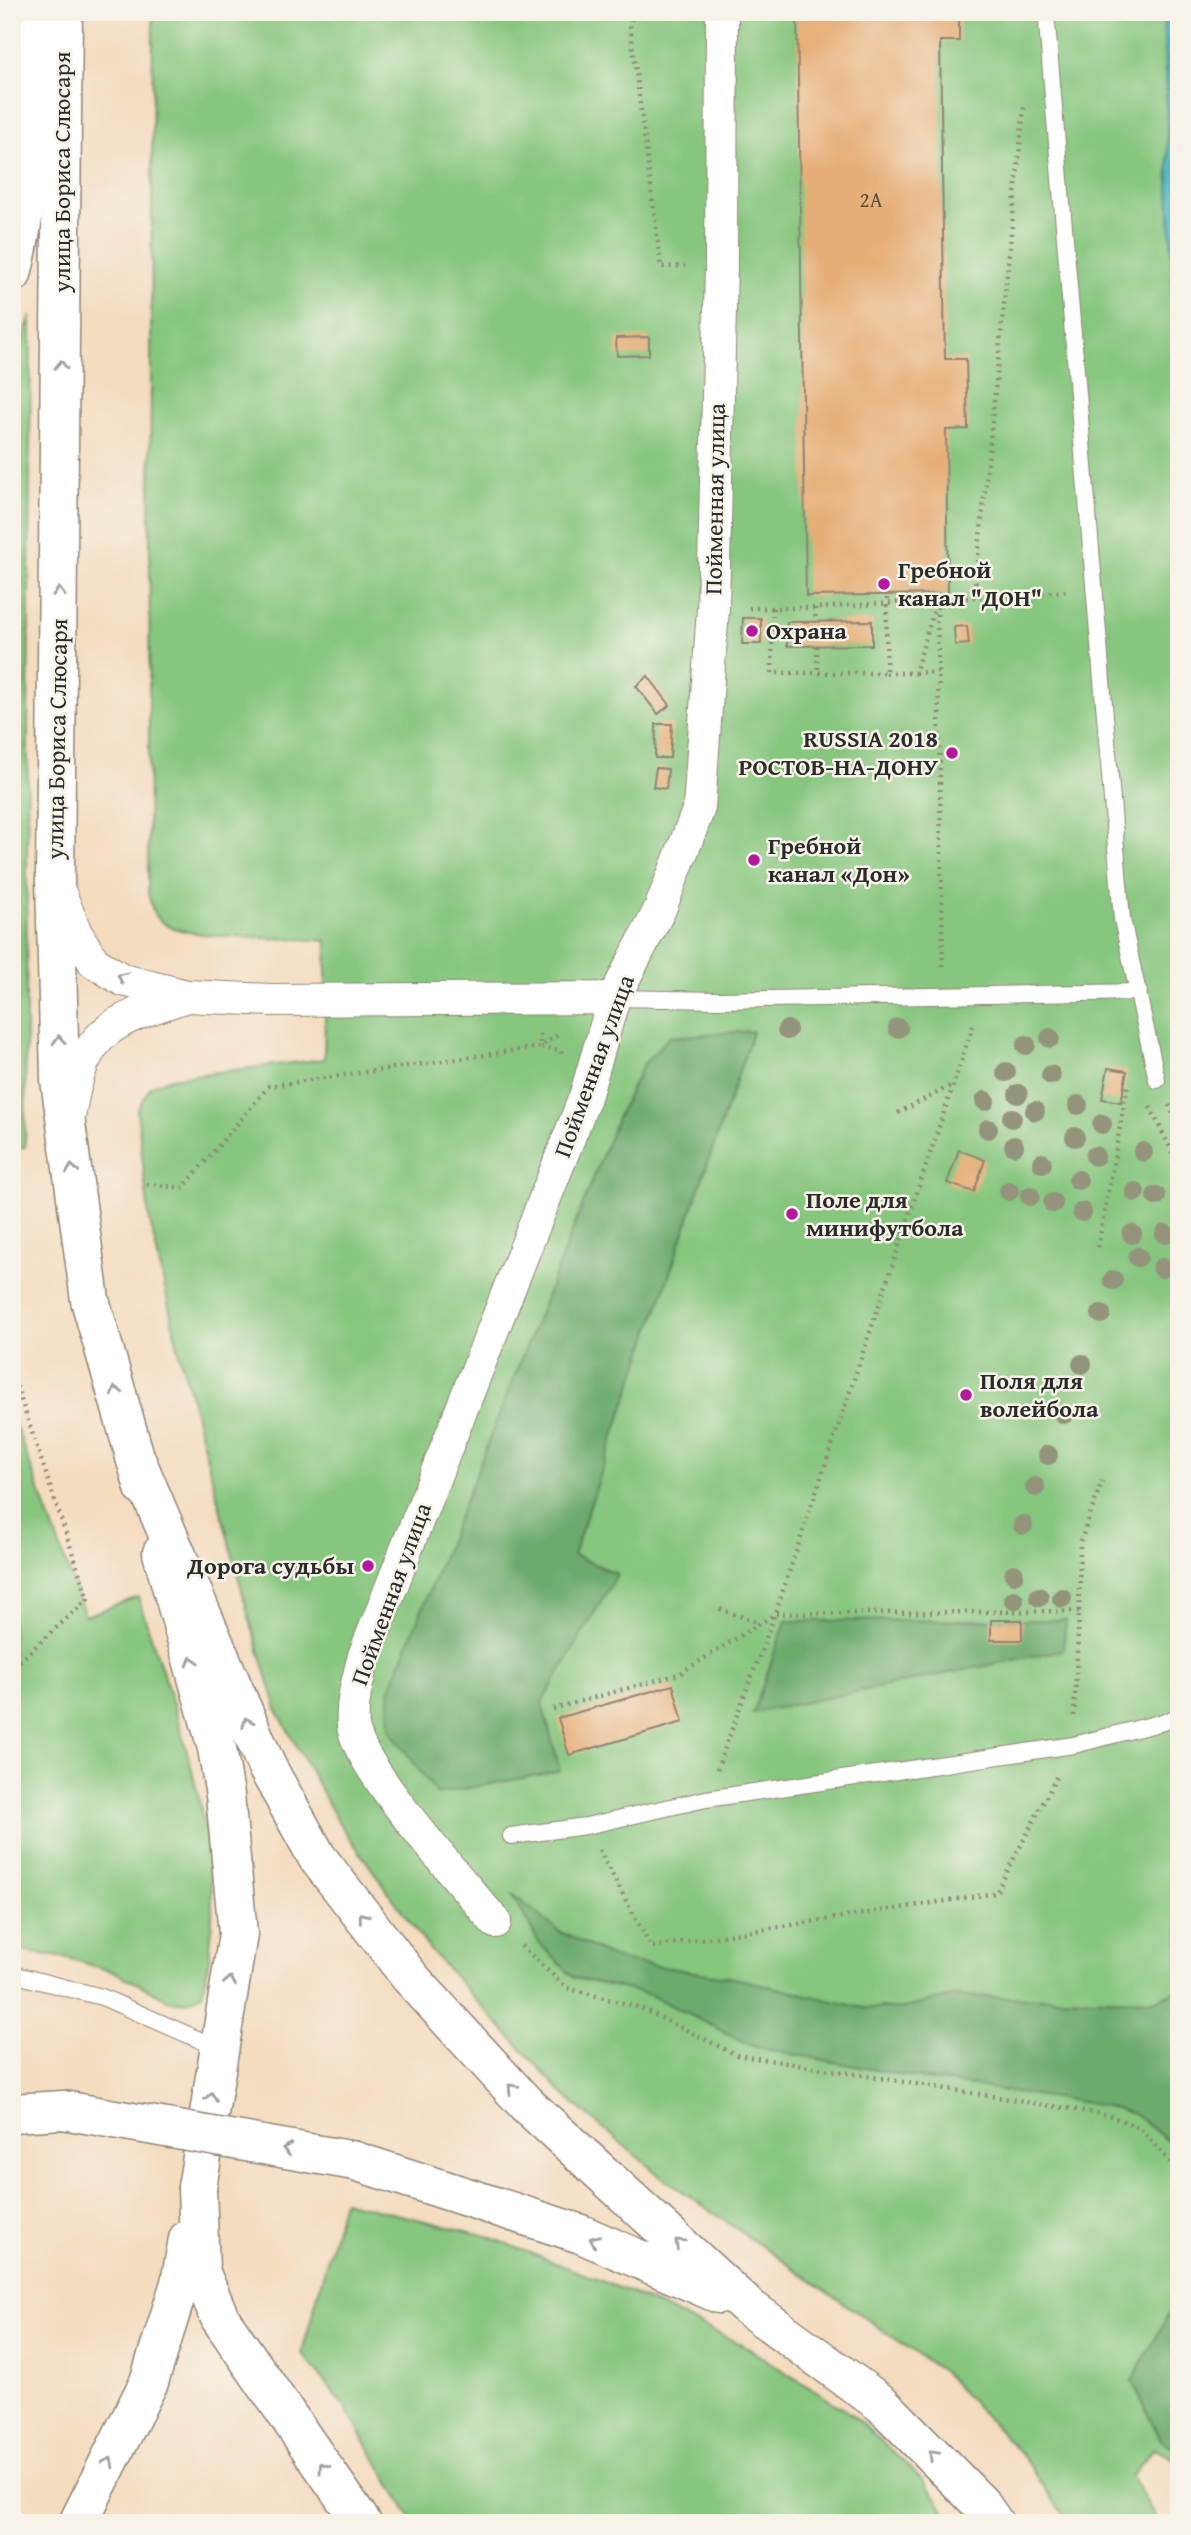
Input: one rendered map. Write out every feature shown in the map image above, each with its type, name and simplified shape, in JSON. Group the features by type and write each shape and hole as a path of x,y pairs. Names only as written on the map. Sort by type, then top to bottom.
{"main road":[{"path":"12,274 19,247 30,122 33,12"},
{"name":"улица Бориса Слюсаря","path":"63,12 55,880 60,1080 90,1300 135,1457"},
{"path":"78,2523 149,2382 180,2283 238,1934 225,1795 217,1748 135,1457"},
{"path":"135,1457 267,1767 317,1857 410,1977 527,2104 747,2306 882,2404 987,2513"},
{"path":"12,2113 63,2110 355,2161 581,2234 747,2306"},
{"path":"197,2188 200,2271 220,2318 362,2523"}],"street":[{"name":"Пойменная улица","path":"495,1922 371,1767 353,1728 354,1696 364,1656 585,1097 614,998 660,909 699,808 713,609 721,266 722,12"},
{"path":"55,880 76,933 94,962 123,980 187,996 271,1000 614,998"},
{"path":"67,1132 75,1077 96,1037 139,1012 187,996"}],"lane":[{"path":"1046,12 1122,919 1157,1080"},
{"path":"614,998 718,1000 1139,992"},
{"path":"510,1836 586,1826 706,1799 1074,1745 1179,1718"},
{"path":"12,1974 102,1997 218,2048"}],"path":[{"path":"633,12 630,25 661,267 721,266"},
{"path":"974,597 1025,96"},
{"path":"713,609 816,608 1096,589"},
{"path":"886,673 887,595"},
{"path":"937,600 943,995"},
{"path":"915,673 937,600"},
{"path":"774,608 772,673 937,672"},
{"path":"816,608 816,622"},
{"path":"817,646 818,673"},
{"path":"706,1799 775,1614 983,994"},
{"path":"147,1184 183,1188 269,1086 540,1047 561,1033"},
{"path":"1098,1247 1128,1082"},
{"path":"898,1112 955,1083"},
{"path":"1149,1105 1179,1166"},
{"path":"12,1373 88,1598 12,1668"},
{"path":"586,1826 651,1947 996,1893 1074,1745 1080,1543 1102,1481"},
{"path":"720,1609 760,1624"},
{"path":"553,1709 679,1674 775,1614 1079,1611"},
{"path":"495,1922 567,1988 641,2008 737,2055 1108,2115 1140,2128 1179,2172"}],"green space":[{"name":"Гребной канал «Дон»","path":"153,12 1179,12 1179,2461 1154,2448 1131,2476 1159,2523 1069,2523 1023,2456 943,2372 659,2175 564,2095 430,1950 339,1823 278,1712 250,1621 180,1356 149,1217 137,1110 150,1087 171,1078 324,1059 327,941 193,933 162,922 156,916 148,893"},
{"path":"31,315 25,1147 12,1150 12,368"},
{"path":"753,1031 573,1555 617,1574 542,1703 560,1771 437,1794 390,1731 389,1692 618,1116 643,1065 669,1037"},
{"path":"12,1415 85,1616 138,1597 184,1742 207,1844 212,1895 211,1945 202,1994 186,2002 169,2000 117,1973 68,1958 12,1950"},
{"path":"1066,1620 1063,1650 753,1713 786,1621"},
{"path":"512,1894 560,1932 619,1960 739,1979 863,2008 905,2008 951,1996 1156,2000 1179,1990 1179,2156 1168,2141 1134,2114 1102,2105 913,2077 755,2047 648,1994 574,1978 539,1943"},
{"path":"343,2201 487,2236 622,2289 743,2345 854,2416 925,2482 953,2523 414,2523 346,2409 302,2353"},
{"path":"1179,2295 1179,2451 1161,2440 1132,2381"}],"water":[{"path":"1163,12 1179,12 1179,474"}],"building":[{"path":"797,12 959,12 959,41 940,41 945,359 966,359 968,429 946,430 948,594 806,596"},
{"path":"649,337 649,355 617,356 616,338"},
{"name":"Охрана","path":"743,618 761,618 761,644 742,644"},
{"path":"872,621 872,645 787,646 787,622"},
{"path":"967,626 969,644 955,645 954,627"},
{"path":"648,676 670,705 658,714 636,686"},
{"path":"656,724 672,724 670,758 655,758"},
{"path":"656,768 668,769 666,789 653,787"},
{"path":"1108,1068 1127,1071 1121,1102 1102,1099"},
{"path":"959,1150 985,1160 974,1192 947,1183"},
{"path":"991,1620 1022,1620 1022,1640 991,1640"},
{"path":"673,1685 683,1722 569,1755 558,1718"}],"place":[{"name":"Гребной канал \"ДОН\"","path":"884,584"},
{"name":"Охрана","path":"752,631"},
{"name":"RUSSIA 2018 РОСТОВ-НА-ДОНУ","path":"952,753"},
{"name":"Гребной канал «Дон»","path":"754,860"},
{"name":"Поле для минифутбола","path":"792,1214"},
{"name":"Поля для волейбола","path":"966,1395"},
{"name":"Дорога судьбы","path":"368,1566"}]}
